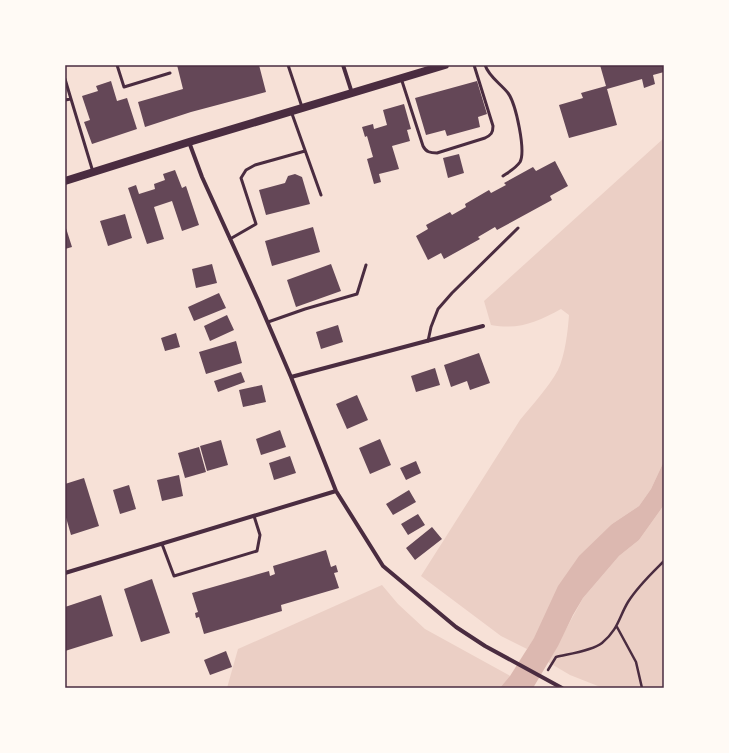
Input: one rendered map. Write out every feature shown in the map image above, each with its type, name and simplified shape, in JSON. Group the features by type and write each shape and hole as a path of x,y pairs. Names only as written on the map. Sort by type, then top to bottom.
{"main road":[{"path":"66,179 445,65"}],"street":[{"path":"343,65 352,93"},
{"path":"189,142 199,172 268,322 336,491 383,566 456,627 485,646 562,688"},
{"path":"291,377 483,326"},
{"path":"65,573 336,491"}],"lane":[{"path":"117,65 124,87 170,73"},
{"path":"288,65 302,108"},
{"path":"401,78 423,146 426,151 436,153 491,135 493,126 474,65"},
{"path":"485,65 488,73 509,94 514,105 520,130 520,161 515,168 503,176"},
{"path":"65,79 93,172"},
{"path":"65,100 70,99"},
{"path":"291,111 321,195"},
{"path":"230,239 256,224 241,178 246,170 255,165 305,151"},
{"path":"428,341 431,327 438,309 452,293 518,228"},
{"path":"268,322 305,309 357,294 366,265"},
{"path":"162,544 174,576 182,574 256,551 260,535 254,516"}],"path":[{"path":"556,658 602,644 617,627 627,604 638,589 664,561"},
{"path":"617,627 636,662 642,688"}],"shaded area":[{"path":"664,138 664,461 651,489 639,506 612,524 527,649 501,636 421,576 520,420 554,377 558,370 564,350 569,315 561,309 544,318 520,326 491,325 484,301"},
{"path":"664,461 664,505 639,540 619,556 583,598 558,646 533,688 500,688 510,676 534,638 558,586 579,556 612,524 639,506 651,489"},
{"path":"664,505 664,688 603,688 570,675 548,662 583,598 619,556 639,540"},
{"path":"382,585 398,604 425,629 532,688 227,688 238,649"}],"building":[{"path":"177,65 259,65 266,92 191,112 145,127 138,102 183,89"},
{"path":"600,65 664,65 664,72 653,75 655,84 644,88 642,79 607,89 617,125 569,138 559,105 583,98 581,93 606,86"},
{"path":"111,81 117,101 127,98 137,129 92,144 84,122 90,120 82,96 98,91 96,86"},
{"path":"477,81 487,114 478,117 480,127 447,136 445,130 426,135 415,98"},
{"path":"404,104 411,129 407,130 410,141 392,146 399,169 379,174 381,182 374,184 367,159 373,157 367,136 365,137 362,127 373,124 374,129 387,125 383,110"},
{"path":"459,154 464,173 448,178 443,158"},
{"path":"555,161 568,186 550,196 552,200 497,230 495,227 478,237 480,239 444,259 441,253 428,260 416,236 428,229 426,225 450,212 452,215 466,207 465,204 489,190 491,193 506,185 504,183 533,167 536,171"},
{"path":"175,170 182,188 186,186 199,225 182,231 172,201 154,207 164,239 147,244 128,188 136,185 139,194 155,189 154,184 165,180 163,174"},
{"path":"295,174 302,177 310,204 266,215 259,190 285,183 288,176"},
{"path":"125,214 132,238 108,246 100,221"},
{"path":"65,225 72,247 65,249"},
{"path":"313,227 320,252 272,266 265,241"},
{"path":"212,264 217,283 196,288 192,269"},
{"path":"331,264 341,291 296,307 287,280"},
{"path":"219,293 226,308 194,321 188,307"},
{"path":"227,315 234,330 210,341 204,326"},
{"path":"338,325 343,342 321,349 316,332"},
{"path":"176,333 180,347 165,351 161,338"},
{"path":"236,341 242,363 206,374 199,352"},
{"path":"479,353 490,383 470,390 467,381 451,387 444,365"},
{"path":"435,368 440,385 416,392 411,376"},
{"path":"241,372 245,382 218,392 214,381"},
{"path":"262,385 266,402 243,407 239,390"},
{"path":"357,395 368,420 347,429 336,404"},
{"path":"280,430 286,447 261,455 256,439"},
{"path":"380,439 391,465 370,474 359,448"},
{"path":"221,440 228,465 207,471 200,446"},
{"path":"199,447 206,472 185,478 178,453"},
{"path":"290,456 296,473 274,480 269,463"},
{"path":"416,461 421,473 406,480 400,468"},
{"path":"179,475 183,496 162,501 157,480"},
{"path":"84,478 99,526 71,535 65,514 65,484"},
{"path":"129,485 136,509 120,514 113,490"},
{"path":"409,490 416,502 393,515 386,504"},
{"path":"418,514 425,525 408,535 401,524"},
{"path":"432,527 442,539 415,560 406,548"},
{"path":"326,550 331,567 336,565 338,572 334,573 339,588 281,605 282,611 204,634 199,617 196,618 195,613 198,612 192,593 269,571 270,576 275,574 273,566"},
{"path":"152,579 170,633 141,642 124,589"},
{"path":"101,595 113,636 65,651 65,607"},
{"path":"226,651 232,667 210,675 204,660"}]}
